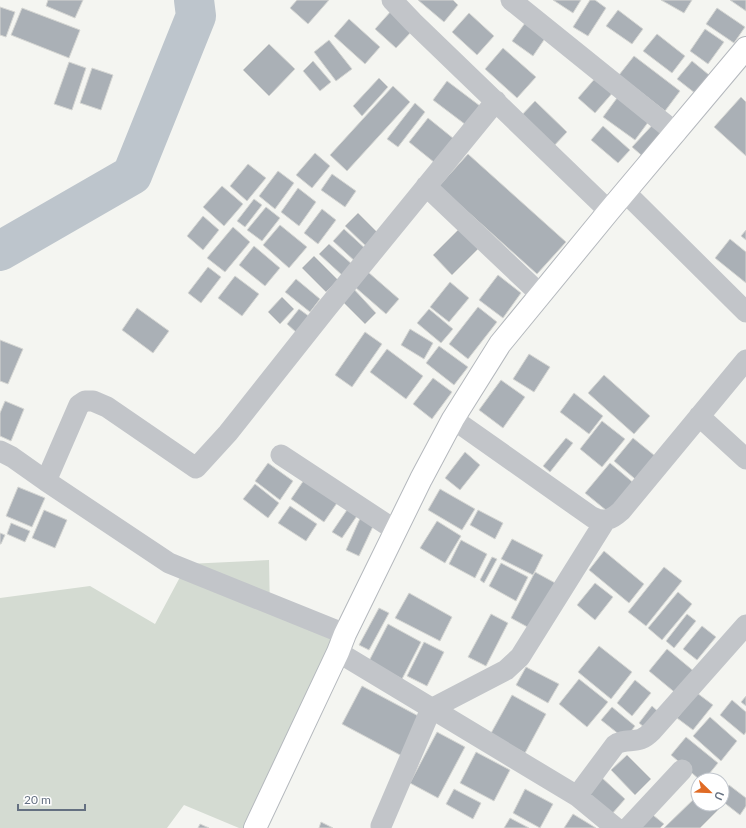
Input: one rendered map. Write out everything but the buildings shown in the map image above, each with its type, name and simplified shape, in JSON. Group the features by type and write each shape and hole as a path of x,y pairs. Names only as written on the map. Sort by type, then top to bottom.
{"street":[{"path":"392,0 609,211"},
{"path":"511,0 676,133"},
{"path":"256,828 395,530 453,419 500,344 746,48"},
{"path":"46,481 79,405 85,401 107,407 196,468 228,432 496,101"},
{"path":"426,186 540,294"},
{"path":"625,192 746,312"},
{"path":"453,419 592,517 605,521 613,519 621,511 746,360"},
{"path":"699,416 746,459"},
{"path":"0,451 12,457 169,563 341,643 432,709 577,796 616,828"},
{"path":"281,455 395,530"},
{"path":"382,826 432,709 506,670 520,657 605,521"},
{"path":"577,796 615,745 620,742 647,736 746,625"},
{"path":"628,828 682,770"}],"shaded area":[{"path":"269,560 270,612 340,640 247,828 239,828 184,805 167,828 0,828 0,598 90,586 155,624 187,564"}],"waterway":[{"path":"0,251 132,175 196,16 194,0"}]}
